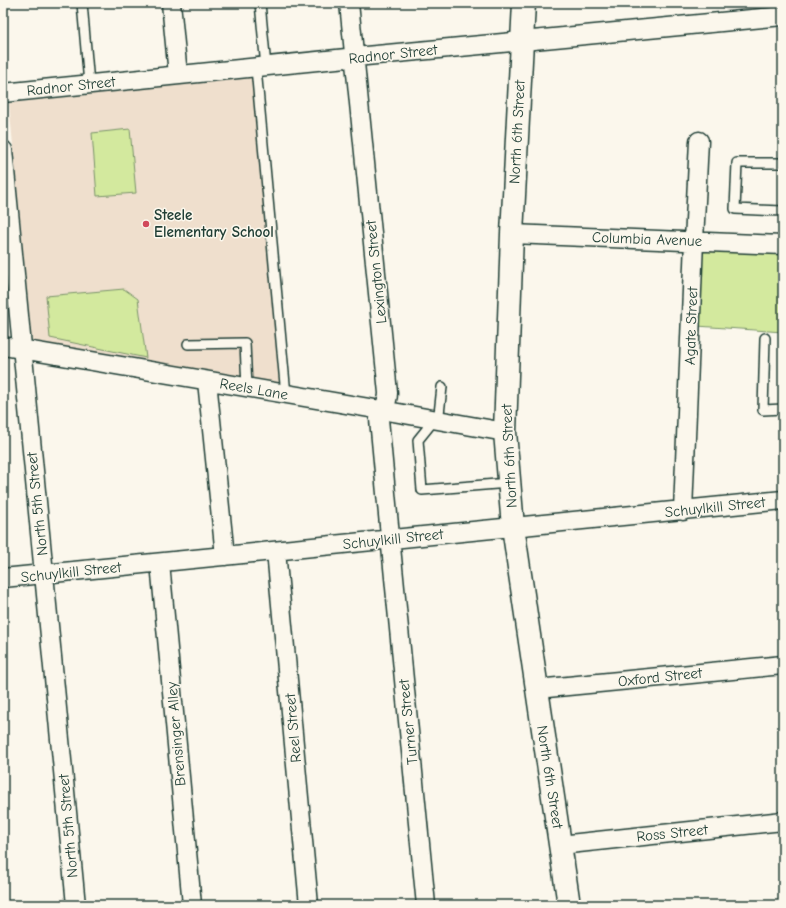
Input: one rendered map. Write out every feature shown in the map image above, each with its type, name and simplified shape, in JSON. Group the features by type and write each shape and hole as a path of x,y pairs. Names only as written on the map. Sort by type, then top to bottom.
{"main road":[{"name":"North 6th Street","path":"524,3 512,234 505,432 513,527 569,905"}],"street":[{"path":"171,3 178,75"},
{"name":"Lexington Street","path":"349,3 388,393 387,402 379,419 390,539"},
{"name":"Radnor Street","path":"3,93 783,16"},
{"name":"Agate Street","path":"683,511 699,141"},
{"name":"North 5th Street","path":"3,150 76,905"},
{"name":"Columbia Avenue","path":"512,234 783,245"},
{"name":"Reels Lane","path":"3,346 505,432"},
{"path":"207,381 225,556"},
{"name":"Schuylkill Street","path":"3,578 783,500"},
{"name":"Turner Street","path":"390,539 426,905"},
{"name":"Reel Street","path":"276,550 309,905"},
{"name":"Brensinger Alley","path":"160,563 192,905"},
{"name":"Oxford Street","path":"537,689 783,665"},
{"name":"Ross Street","path":"560,845 783,822"}],"lane":[{"path":"82,3 90,84"},
{"path":"260,3 261,67 286,394"},
{"path":"783,163 737,163 735,209 783,211"},
{"path":"765,338 763,410 783,409"},
{"path":"188,344 246,343 247,388"},
{"path":"442,387 440,414 418,440 422,490 509,483"}],"shaded area":[{"name":"Steele Elementary School","path":"257,77 286,390 32,345 9,103"}],"green space":[{"path":"130,129 136,193 97,196 92,133"},
{"path":"698,246 783,250 783,332 697,326"},
{"path":"124,289 138,299 146,358 50,338 46,296"}],"place":[{"name":"Steele Elementary School","path":"146,224"}]}
